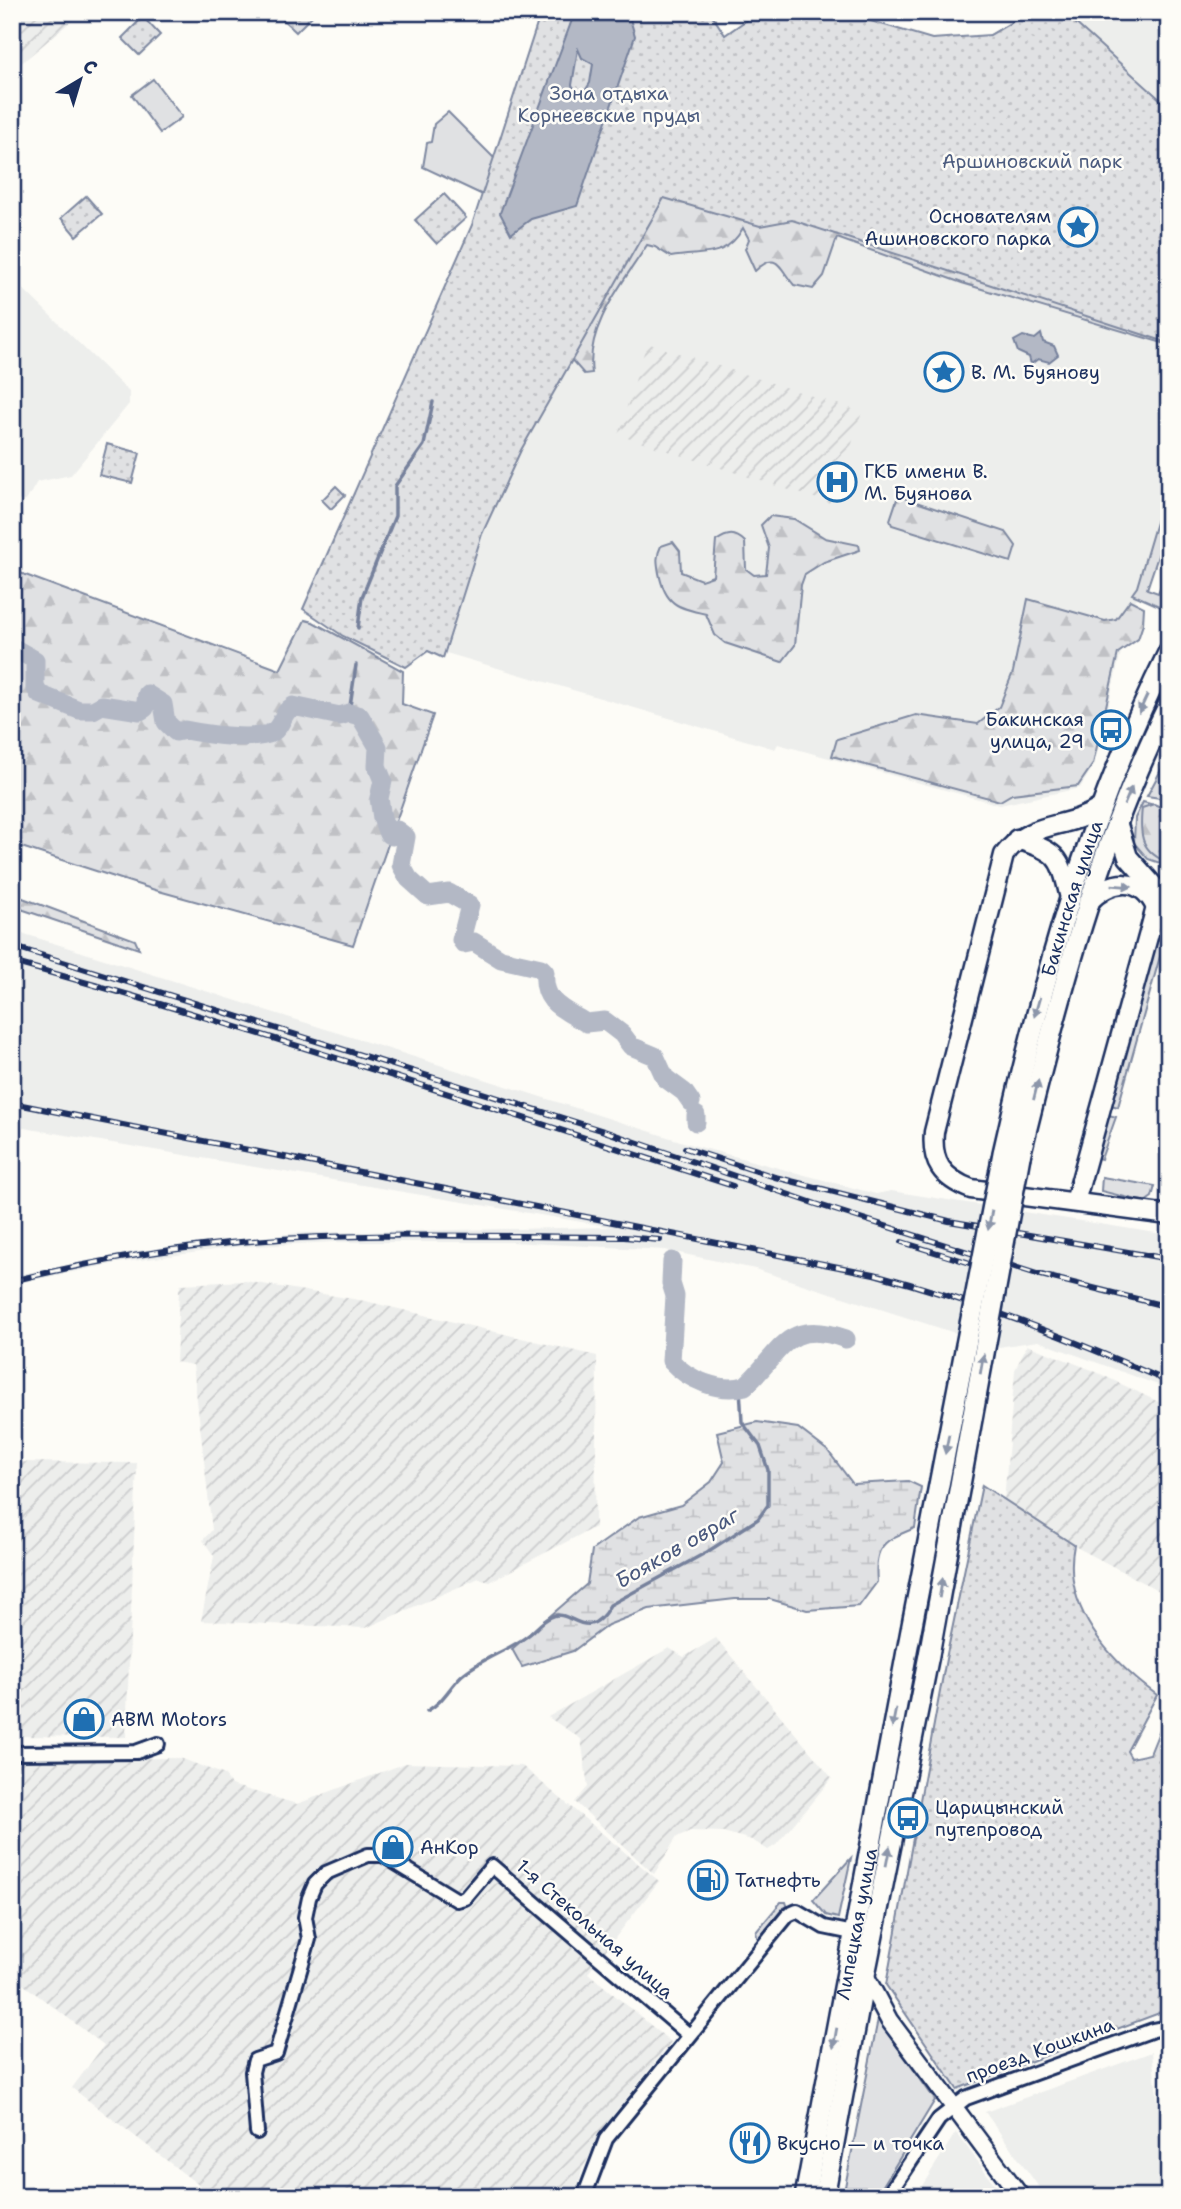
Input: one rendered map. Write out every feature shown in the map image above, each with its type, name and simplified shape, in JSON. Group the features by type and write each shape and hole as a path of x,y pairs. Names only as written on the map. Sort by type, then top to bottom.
{"main road":[{"name":"Бакинская улица","path":"1011,1155 1033,1020 1069,894 1138,713 1169,650"},
{"name":"Бакинская улица","path":"1011,1155 1086,906 1117,822 1169,704"},
{"path":"1100,808 1076,821 1027,833 1017,839 1001,863 934,1132 934,1159 954,1182 971,1189 1169,1215"},
{"path":"1074,1202 1160,893 1128,857 1117,822"},
{"path":"1017,839 1042,848 1058,858 1069,894"},
{"path":"1086,906 1107,885 1124,883 1148,895 1156,908"},
{"name":"Липецкая улица","path":"805,2197 907,1651 1011,1155"},
{"name":"Липецкая улица","path":"824,2197 864,1975 929,1655 1011,1155"}],"street":[{"path":"12,1753 136,1752 158,1744"},
{"name":"1-я Стекольная улица","path":"257,2132 252,2072 256,2060 276,2053 309,1939 305,1917 309,1898 315,1884 326,1873 368,1855 383,1855 457,1900 465,1898 492,1866 689,2035"},
{"path":"584,2197 606,2139 792,1911 803,1913 824,1927 853,1933"},
{"path":"864,1975 889,2020 1021,2197"},
{"path":"854,2030 873,2018 889,2020"},
{"name":"проезд Кошкина","path":"887,2197 939,2119 952,2106 966,2098 1055,2064 1153,2030 1169,2028"}],"shaded area":[{"path":"12,12 82,12 12,71"},
{"path":"575,12 628,12 635,36 577,206 531,219 511,234 500,213","holes":["578,49 582,58 593,64 590,83 585,91 576,91 572,85"]},
{"path":"897,12 961,12 951,22 932,23"},
{"path":"1063,12 1169,12 1169,97 1163,103"},
{"name":"ГКБ имени В. М. Буянова","path":"664,198 791,220 1169,343 1169,513 1144,586 1132,606 1094,765 1080,788 1000,805 778,744 775,749 446,653 482,534 521,450"},
{"path":"12,278 129,392 129,404 71,475 37,482 26,501 12,500"},
{"path":"1041,334 1043,342 1054,346 1058,355 1049,362 1038,359 1031,364 1029,357 1018,352 1014,341 1023,336 1035,339"},
{"path":"647,343 862,412 833,504 618,435"},
{"path":"12,930 696,1146 876,1194 891,1191 1169,1235 1169,1389 1038,1341 999,1347 755,1269 665,1250 511,1242 333,1242 236,1247 118,1263 12,1284 12,1276 138,1251 298,1233 612,1227 12,1126"},
{"path":"245,1281 365,1301 597,1356 595,1527 489,1582 479,1578 366,1628 201,1621 214,1556 203,1540 212,1530 193,1365 176,1362 179,1290 181,1284"},
{"path":"1027,1345 1092,1370 1169,1407 1169,1596 1063,1540 1004,1501 1015,1370"},
{"path":"12,1462 137,1463 126,1737 12,1736"},
{"path":"716,1638 832,1778 776,1845 768,1850 752,1840 723,1832 690,1831 677,1837 654,1874 575,1802 588,1787 581,1739 548,1717 669,1648 684,1657"},
{"path":"180,1758 225,1775 231,1785 297,1804 406,1763 522,1766 659,1881 588,1973 671,2042 605,2125 582,2170 576,2197 199,2197 204,2189 72,2088 104,2045 12,1976 12,1759"},
{"path":"1152,2052 1169,2197 1046,2197 985,2112"},
{"path":"956,2132 1004,2197 915,2197"}],"green space":[{"path":"283,12 316,12 296,32 279,16"},
{"name":"Зона отдыха Корнеевские пруды","path":"541,12 710,12 725,35 758,12 840,12 932,39 990,35 1029,12 1063,12 1163,102 1169,97 1169,343 792,220 760,226 664,198 521,450 482,534 443,658 428,651 406,667 343,636 303,609 472,225"},
{"path":"143,17 160,35 139,55 122,38"},
{"name":"Аршиновский парк","path":"1021,17 1119,64 1163,102 1169,97 1169,345 962,283 837,238 824,276 813,289 794,285 778,264 773,262 755,271 745,249 749,239 743,228 729,245 712,252 671,257 647,245 617,290 600,322 591,356 592,373 584,374 570,358 661,197 990,35"},
{"path":"153,79 182,117 160,133 132,95"},
{"path":"448,112 496,160 485,196 423,167 434,124"},
{"path":"444,194 466,218 437,244 415,220"},
{"path":"86,196 102,214 76,236 61,218"},
{"path":"107,444 140,453 132,483 99,475"},
{"path":"1169,478 1169,523 1147,589 1158,593 1169,565 1169,593 1159,606 1132,594 1137,587"},
{"path":"336,486 345,495 331,509 322,500"},
{"path":"901,497 1006,532 1016,546 1011,562 892,525 890,520 897,499"},
{"path":"770,516 794,519 825,538 859,545 860,550 824,562 805,574 801,585 795,645 782,662 725,643 715,635 706,614 674,603 665,592 657,562 661,546 673,542 680,551 681,572 701,580 713,576 716,541 731,535 738,536 745,542 746,569 754,575 766,574 769,548 761,525"},
{"path":"12,570 280,670 305,620 403,671 402,704 433,715 353,945 155,890 12,844"},
{"path":"1028,599 1105,621 1116,619 1130,600 1144,607 1143,624 1138,639 1118,653 1093,764 1078,786 1012,794 1000,801 832,756 837,739 916,715 978,724 999,707 1013,672"},
{"path":"1169,755 1169,796 1166,799 1147,796"},
{"path":"1143,802 1169,809 1169,844 1166,848 1169,850 1169,866 1148,859 1134,843 1135,818"},
{"path":"1154,804 1169,811 1169,844 1166,848 1169,863 1147,848 1142,835 1142,808"},
{"path":"12,894 135,940 139,949 12,906"},
{"path":"1169,909 1169,924 1118,1107 1111,1105 1160,924"},
{"path":"1109,1115 1116,1117 1101,1159 1095,1157"},
{"path":"1102,1177 1155,1186 1152,1197 1145,1202 1101,1191"},
{"path":"757,1422 798,1428 828,1451 853,1484 908,1481 921,1487 915,1528 883,1546 877,1560 877,1582 859,1606 807,1610 770,1599 735,1599 649,1609 608,1625 573,1651 522,1667 512,1649 587,1584 592,1550 639,1517 681,1505 711,1482 724,1462 717,1432"},
{"path":"982,1485 1074,1545 1072,1568 1082,1611 1093,1630 1122,1666 1157,1695 1127,1751 1131,1758 1150,1754 1169,1707 1169,2013 1162,2012 957,2089 886,1985 946,1659"},
{"path":"851,1858 838,1918 826,1915 813,1900"},
{"path":"781,1902 786,1902 788,1908 758,1940 756,1932"},
{"path":"878,2019 935,2100 876,2197 843,2197"}],"waterway":[{"path":"358,628 362,597 395,516 395,486 424,445 433,402"},
{"path":"12,647 35,660 35,687 39,694 79,710 93,710 102,705 140,711 145,708 147,694 163,704 166,722 176,732 185,730 243,737 265,735 276,729 293,706 340,716 349,713 360,716 378,747 377,766 383,781 379,798 388,834 392,836 397,830 406,837 401,865 409,879 428,896 449,893 470,905 461,940 464,944 474,942 501,959 541,968 545,972 547,991 556,1004 586,1023 605,1021 622,1034 631,1046 655,1056 665,1078 684,1092 691,1102"},
{"path":"349,713 356,665"},
{"path":"696,1115 696,1122"},
{"path":"672,1261 671,1283 675,1296 671,1361 695,1379 725,1388 745,1386 786,1342 797,1336 810,1332 846,1339"},
{"name":"Бояков овраг","path":"427,1711 461,1676 477,1664 522,1640 548,1619 558,1615 579,1623 594,1623 610,1605 707,1552 758,1519 768,1505 768,1470 760,1446 742,1422 740,1388"}],"railway":[{"path":"12,946 604,1131 816,1204 1037,1274 1169,1307"},
{"path":"12,962 284,1042 733,1186"},
{"path":"12,1103 874,1274 950,1296 1024,1322 1169,1382"},
{"path":"685,1148 775,1177 949,1221 1169,1259"},
{"path":"12,1281 88,1264 166,1251 283,1239 435,1235 624,1237 660,1240"},
{"path":"902,1242 993,1270"}],"place":[{"name":"Основателям Ашиновского парка","path":"1078,227"},
{"name":"В. М. Буянову","path":"944,372"},
{"name":"ГКБ имени В. М. Буянова","path":"837,482"},
{"name":"Бакинская улица, 29","path":"1111,730"},
{"name":"ABM Motors","path":"84,1719"},
{"name":"Царицынский путепровод","path":"908,1818"},
{"name":"АнКор","path":"393,1847"},
{"name":"Татнефть","path":"708,1880"},
{"name":"Вкусно — и точка","path":"750,2143"}]}
